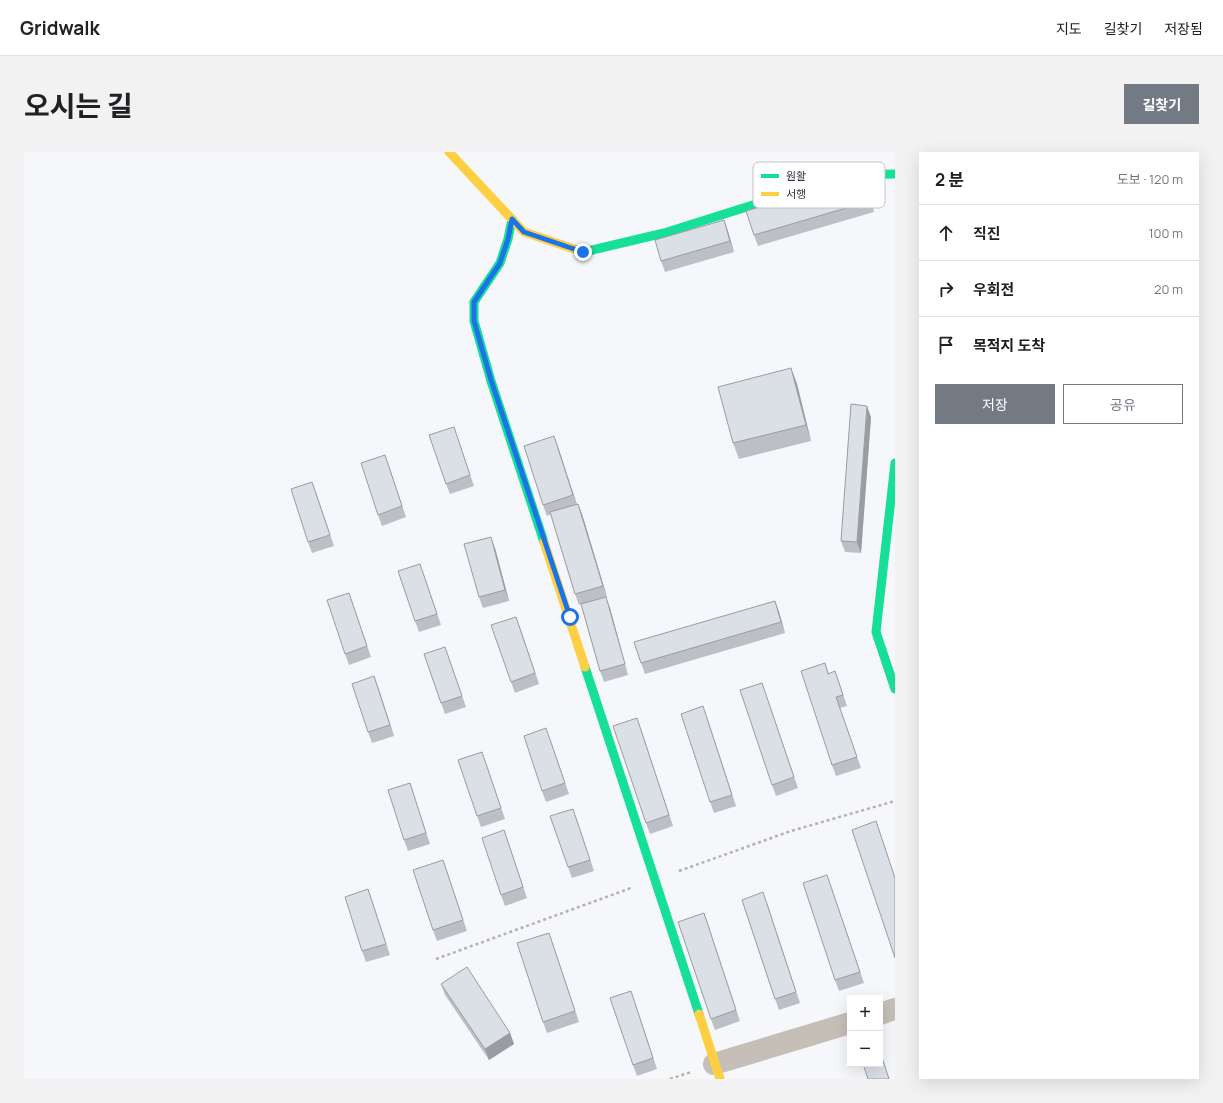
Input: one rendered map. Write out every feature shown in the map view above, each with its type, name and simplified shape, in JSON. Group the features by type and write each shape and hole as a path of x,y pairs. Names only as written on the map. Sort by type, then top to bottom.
{"street":[{"path":"449,152 524,232 583,252 664,233 753,205"},
{"path":"885,174 895,174"},
{"path":"512,219 508,239 500,263 474,302 474,321 491,380 717,1072 847,1024"},
{"path":"895,463 876,632 895,689"},
{"path":"883,1013 895,1009"}],"building":[{"path":"756,208 846,208 754,235 746,211"},
{"path":"724,220 730,241 661,261 655,240"},
{"path":"791,368 806,425 733,443 718,387"},
{"path":"851,404 867,406 857,542 841,541"},
{"path":"454,427 470,475 446,484 429,435"},
{"path":"554,436 573,495 543,505 524,446"},
{"path":"385,455 402,506 378,515 361,463"},
{"path":"312,482 330,535 308,542 291,489"},
{"path":"578,504 603,586 575,594 550,512"},
{"path":"491,537 505,590 479,597 464,544"},
{"path":"420,564 437,614 415,621 398,571"},
{"path":"349,593 367,646 345,654 327,600"},
{"path":"606,597 625,664 600,671 581,604"},
{"path":"775,601 781,622 641,663 634,642"},
{"path":"516,617 535,673 511,682 491,625"},
{"path":"445,647 462,696 441,703 424,654"},
{"path":"825,663 828,674 835,671 843,695 836,697 857,757 832,765 801,671"},
{"path":"374,676 390,725 368,732 352,684"},
{"path":"762,683 794,777 772,785 740,690"},
{"path":"703,706 732,795 710,802 681,714"},
{"path":"637,718 669,815 646,823 613,726"},
{"path":"546,728 565,783 542,791 524,736"},
{"path":"482,752 501,808 477,816 458,760"},
{"path":"410,783 426,833 404,840 388,790"},
{"path":"573,809 590,860 568,867 550,816"},
{"path":"876,821 895,878 895,958 852,830"},
{"path":"504,830 523,887 501,895 482,838"},
{"path":"443,860 463,920 433,930 413,870"},
{"path":"827,875 860,972 835,980 803,883"},
{"path":"368,889 386,944 362,951 345,897"},
{"path":"763,892 796,992 775,999 742,900"},
{"path":"704,913 736,1010 711,1019 678,922"},
{"path":"549,933 575,1011 543,1022 517,943"},
{"path":"467,967 510,1033 485,1049 441,984"},
{"path":"631,991 653,1058 633,1065 610,998"},
{"path":"883,1060 889,1079 868,1079 864,1067 883,1067"}],"traffic: fast":[{"path":"885,174 895,174"},
{"path":"588,251 664,233 753,205"},
{"path":"512,219 508,239 500,263 474,302 474,321 491,381 544,542"},
{"path":"895,463 876,632 895,689"},
{"path":"585,667 699,1014"}],"traffic: slow":[{"path":"449,152 524,232 583,252 588,251"},
{"path":"544,542 585,667"},
{"path":"699,1014 720,1079"}],"route":[{"path":"570,617 491,380 474,321 474,302 500,263 508,239 512,219 524,232 583,252"}]}
